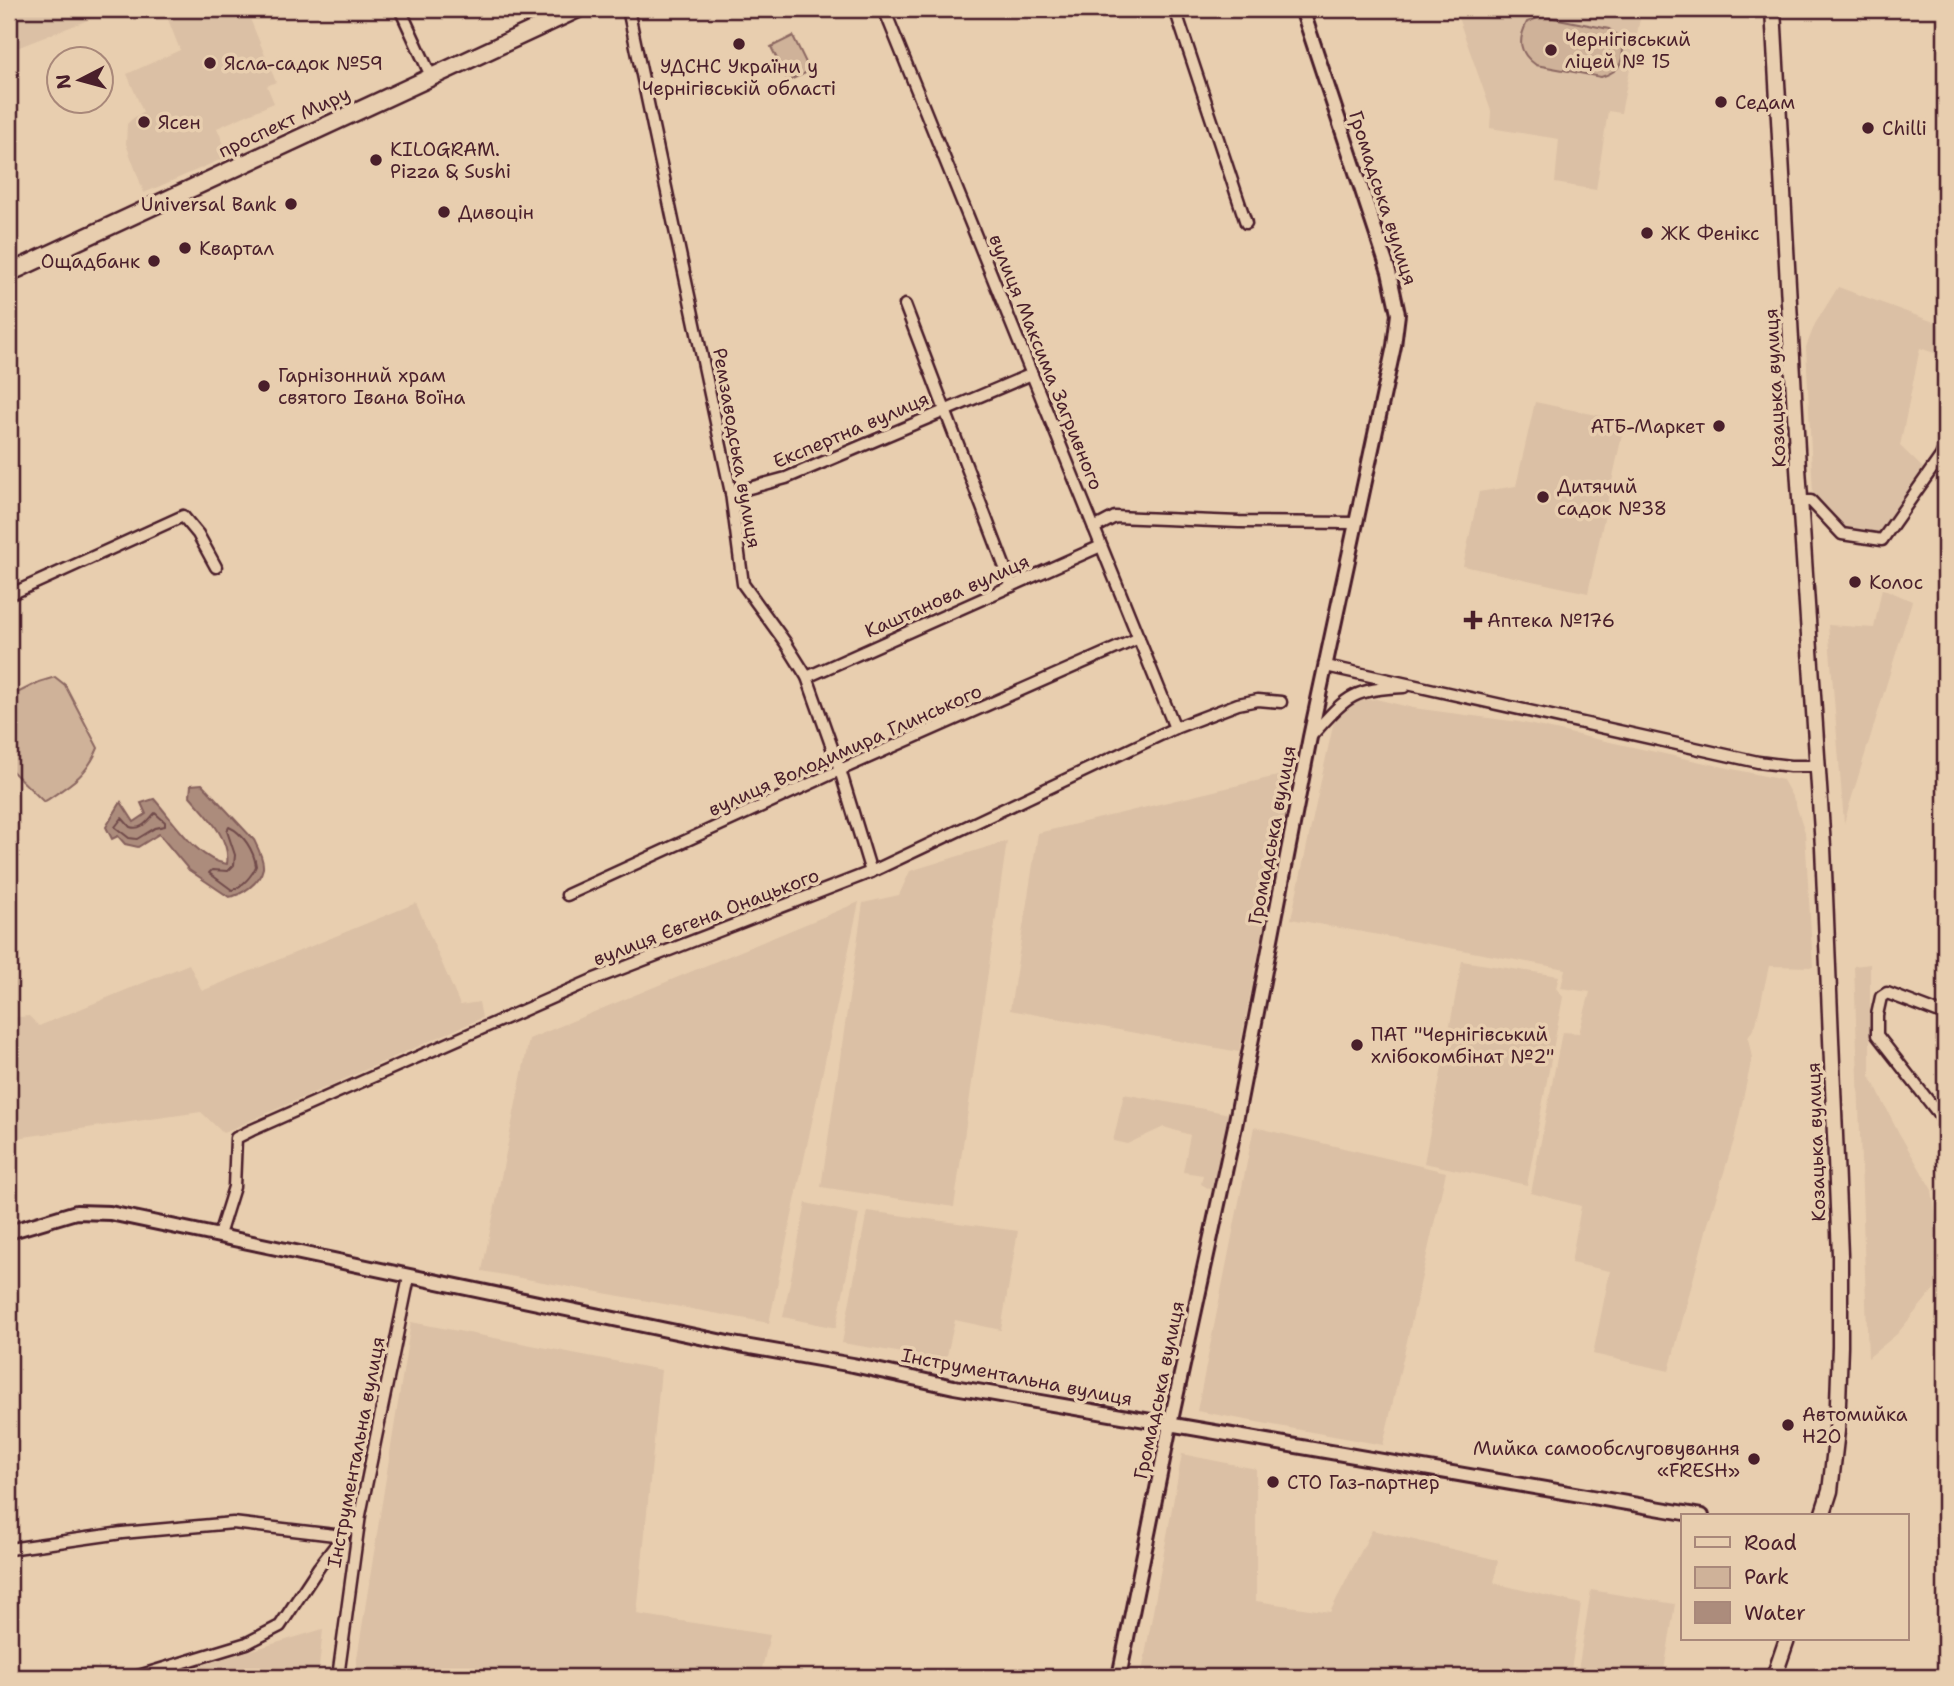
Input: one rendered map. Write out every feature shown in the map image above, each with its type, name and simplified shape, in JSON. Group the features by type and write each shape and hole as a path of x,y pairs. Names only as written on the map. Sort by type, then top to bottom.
{"main road":[{"name":"проспект Миру","path":"9,273 578,9"},
{"name":"Козацька вулиця","path":"1773,9 1830,993 1840,1334 1836,1441 1830,1491 1823,1514"},
{"path":"1774,1677 1787,1640"}],"street":[{"path":"400,9 431,76"},
{"name":"Ремзаводська вулиця","path":"628,9 731,493 743,584 807,677 840,770 870,872"},
{"name":"вулиця Максима Загривного","path":"884,9 1175,729"},
{"path":"1175,9 1246,223"},
{"name":"Громадська вулиця","path":"1119,1677 1233,1136 1310,737 1394,346 1398,314 1389,272 1302,9"},
{"name":"Експертна вулиця","path":"905,305 1012,586"},
{"name":"Експертна вулиця","path":"731,493 786,478 1032,373"},
{"path":"1801,500 1811,501 1842,534 1882,540 1941,456 1945,446"},
{"path":"9,595 183,516 198,534 216,567"},
{"path":"1094,528 1115,517 1356,523"},
{"name":"Каштанова вулиця","path":"807,677 1101,546"},
{"name":"вулиця Володимира Глинського","path":"567,895 840,770 1139,638"},
{"path":"1326,666 1758,762 1818,766"},
{"path":"1310,737 1338,706 1363,690 1419,687"},
{"name":"вулиця Євгена Онацького","path":"219,1235 234,1187 236,1138 592,980 870,872 1175,729 1238,704 1258,700 1281,702"},
{"path":"1945,1015 1887,993 1881,997 1877,1034 1945,1122"},
{"path":"1934,1011 1945,1003"},
{"name":"Інструментальна вулиця","path":"9,1232 76,1212 110,1213 733,1344 1170,1425 1690,1514"},
{"name":"Інструментальна вулиця","path":"338,1677 360,1515 409,1277"},
{"path":"135,1677 247,1643 280,1626 319,1567 360,1515"},
{"path":"9,1549 122,1533 233,1522 343,1536"}],"shaded area":[{"path":"9,9 116,9 9,51"},
{"name":"Ясла-садок №59","path":"184,9 246,9 276,82 267,86 274,103 217,128 229,156 144,193 126,144 127,124 143,112 127,74 180,50 167,17"},
{"name":"Чернігівський ліцей № 15","path":"1455,9 1642,9 1621,113 1608,111 1596,190 1555,183 1559,139 1490,128 1491,111"},
{"path":"1838,287 1945,326 1945,357 1920,348 1900,446 1924,469 1879,532 1844,527 1813,495 1806,347 1815,324"},
{"name":"Дитячий садок №38","path":"1535,402 1625,421 1588,593 1463,566 1479,492 1516,486"},
{"path":"1882,588 1912,601 1844,823 1828,625 1874,628"},
{"path":"1376,699 1413,708 1519,722 1783,780 1795,802 1805,832 1813,967 1769,966 1756,1024 1748,1038 1752,1058 1734,1140 1707,1227 1669,1371 1593,1354 1610,1271 1571,1263 1581,1206 1531,1193 1562,1032 1579,1033 1590,992 1561,988 1565,969 1291,919 1335,716 1357,701"},
{"path":"1294,772 1239,1052 1010,1010 1038,833"},
{"path":"1007,841 954,1207 821,1187 863,903 899,895 910,871"},
{"path":"859,902 769,1323 482,1271 529,1039"},
{"path":"416,903 460,1005 479,1002 482,1018 223,1133 201,1112 9,1139 9,1018 29,1016 39,1026 189,964 202,991"},
{"path":"9,927 18,1000 9,1001"},
{"path":"1462,961 1559,976 1556,988 1563,997 1527,1185 1424,1163"},
{"path":"1870,964 1870,1076 1932,1190 1937,1225 1935,1288 1897,1334 1868,1358 1854,966"},
{"path":"1124,1094 1230,1114 1213,1191 1201,1184 1203,1175 1183,1172 1190,1135 1164,1127 1127,1144 1113,1141"},
{"path":"1254,1127 1446,1172 1383,1445 1197,1411"},
{"path":"806,1203 859,1214 836,1328 783,1317"},
{"path":"867,1211 1018,1231 1001,1330 955,1320 946,1360 842,1343"},
{"path":"411,1322 661,1370 637,1614 770,1635 760,1677 354,1677"},
{"path":"1182,1454 1256,1469 1256,1601 1330,1612 1372,1530 1498,1560 1494,1583 1581,1604 1570,1677 1141,1677"},
{"path":"1591,1590 1675,1604 1663,1677 1577,1677"},
{"path":"323,1629 318,1677 164,1677 192,1668"}],"green space":[{"path":"1543,16 1609,29 1622,39 1623,53 1618,68 1601,77 1536,65 1523,50 1521,40 1527,22"},
{"path":"793,36 810,71 788,81 771,47"},
{"path":"55,677 65,685 98,748 82,773 44,802 9,768 9,697"}],"water":[{"path":"202,784 254,840 262,857 263,868 258,879 245,891 234,896 229,897 189,870 159,834 138,847 125,844 118,836 112,839 106,827 121,802 134,822 146,814 141,803 154,799 196,848 206,856 227,864 221,836 190,796 191,785"}],"place":[{"name":"УДСНС України у Чернігівській області","path":"739,44"},
{"name":"Чернігівський ліцей № 15","path":"1551,50"},
{"name":"Ясла-садок №59","path":"210,63"},
{"name":"Седам","path":"1721,102"},
{"name":"Ясен","path":"144,122"},
{"name":"Chilli","path":"1868,128"},
{"name":"KILOGRAM. Pizza & Sushi","path":"376,160"},
{"name":"Universal Bank","path":"291,204"},
{"name":"Дивоцін","path":"444,212"},
{"name":"ЖК Фенікс","path":"1647,233"},
{"name":"Квартал","path":"185,248"},
{"name":"Ощадбанк","path":"154,261"},
{"name":"Гарнізонний храм святого Івана Воїна","path":"264,386"},
{"name":"АТБ-Маркет","path":"1719,426"},
{"name":"Дитячий садок №38","path":"1543,497"},
{"name":"Колос","path":"1855,582"},
{"name":"Аптека №176","path":"1473,620"},
{"name":"ПАТ \"Чернігівський хлібокомбінат №2\"","path":"1357,1045"},
{"name":"Автомийка H2O","path":"1788,1425"},
{"name":"Мийка самообслуговування «FRESH»","path":"1754,1459"},
{"name":"СТО Газ-партнер","path":"1273,1482"}]}
